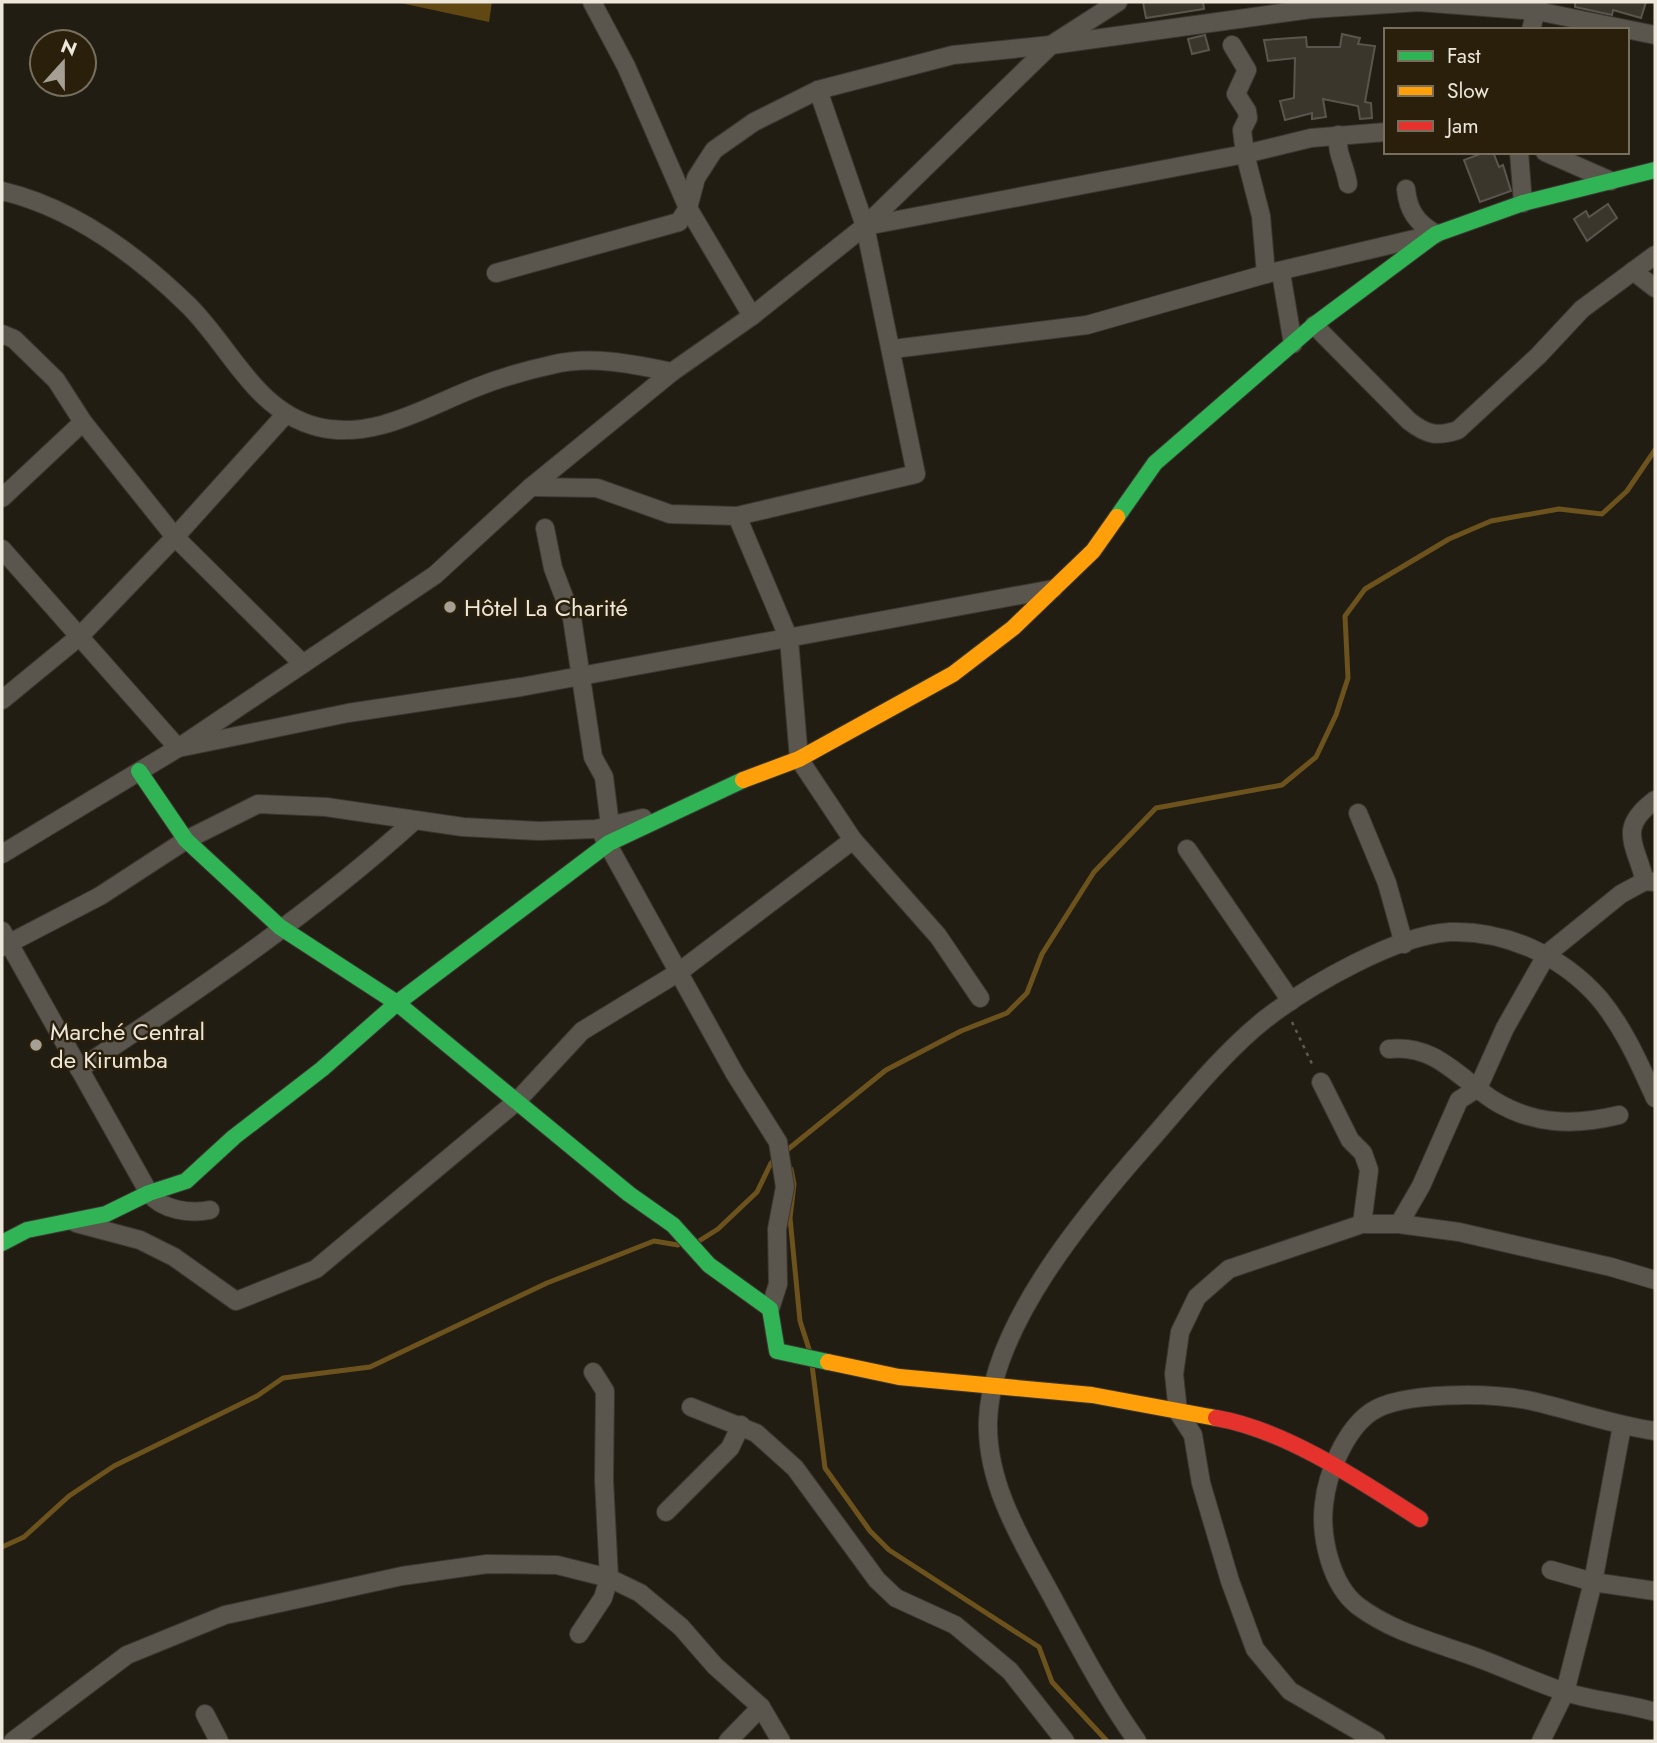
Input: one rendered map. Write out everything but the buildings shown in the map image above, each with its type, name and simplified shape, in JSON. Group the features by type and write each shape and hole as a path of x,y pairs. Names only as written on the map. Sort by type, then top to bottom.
{"street":[{"path":"592,2 626,66 688,208 752,316"},
{"path":"2,854 178,748 435,575 531,487 672,372 752,316 866,226 1051,45 1118,2"},
{"path":"496,273 663,229 679,222 688,208 696,178 714,150 754,122 818,90 953,55 1051,45 1311,9 1419,2 1537,6 1627,28"},
{"path":"1532,28 1537,6"},
{"path":"1629,29 1655,35"},
{"path":"1233,46 1247,70 1237,94 1248,118 1242,130 1245,155 1293,344"},
{"path":"531,487 597,488 670,514 737,516 916,474 893,349 866,226 818,90"},
{"path":"866,226 1338,135 1384,132"},
{"path":"1338,135 1336,150 1346,170 1348,184"},
{"path":"1519,154 1523,204"},
{"path":"1550,154 1611,181"},
{"path":"893,349 1087,325 1274,274 1436,234 1523,204 1655,170"},
{"path":"1406,189 1408,204 1420,225 1436,234"},
{"path":"2,191 80,221 136,260 190,307 262,396 285,415 319,427 356,430 389,424 482,385 554,364 613,360 672,372"},
{"path":"209,1210 191,1212 172,1207 156,1202 149,1193 4,941 100,896 186,840 258,804 326,807 463,827 605,832 680,809 799,759 825,742 953,674 1013,628 1093,551 1155,463 1314,325 1436,234"},
{"path":"1314,325 1409,421 1421,430 1442,435 1458,430 1538,356 1582,309 1655,255"},
{"path":"1633,271 1655,288"},
{"path":"2,334 15,339 56,380 83,422 175,537 303,664"},
{"path":"2,700 80,636 175,537 285,415"},
{"path":"2,498 83,422"},
{"path":"737,516 789,639 799,759 853,840 938,936 981,998"},
{"path":"545,528 553,569 572,618 583,676 593,757 604,777 605,832 734,1074 778,1142 785,1187 777,1229 778,1284 770,1309 777,1351 899,1377 1092,1395 1224,1419 1272,1435 1332,1469 1368,1485 1420,1520"},
{"path":"2,550 178,748"},
{"path":"178,748 348,713 583,676 1056,588"},
{"path":"139,771 186,840 281,927 397,1003 686,1238 697,1254 770,1309"},
{"path":"1399,1224 1426,1175 1459,1100 1478,1088 1505,1028 1547,954 1621,894 1650,881 1630,828 1636,815 1655,800"},
{"path":"1358,813 1387,883 1404,944"},
{"path":"79,1069 170,1010 375,856 415,820"},
{"path":"2,1243 27,1230 106,1214 149,1193 186,1181 234,1137 322,1069 397,1003 605,832"},
{"path":"70,1222 140,1240 174,1257 236,1301 316,1269 517,1101 582,1031 679,972 853,840"},
{"path":"1187,849 1288,1004"},
{"path":"1137,1741 1100,1688 1009,1516 991,1463 988,1420 994,1386 1012,1333 1049,1266 1086,1214 1196,1089 1266,1018 1325,978 1404,944 1446,932 1483,933 1547,954 1597,996 1627,1038 1655,1098"},
{"path":"1389,1049 1408,1047 1430,1055 1453,1067 1478,1088 1519,1113 1550,1123 1577,1122 1619,1115"},
{"path":"1321,1082 1350,1140 1363,1153 1369,1170 1362,1224"},
{"path":"1376,1741 1345,1734 1290,1691 1255,1649 1230,1581 1208,1507 1193,1435 1178,1412 1174,1374 1180,1332 1197,1297 1229,1269 1362,1224 1399,1224 1459,1233 1655,1280"},
{"path":"579,1634 603,1598 609,1578 604,1480 605,1391 593,1372"},
{"path":"1655,1431 1622,1426 1525,1400 1466,1394 1397,1402 1371,1412 1352,1432 1332,1469 1324,1503 1323,1529 1336,1577 1356,1604 1393,1628 1565,1692 1655,1712"},
{"path":"691,1408 756,1433 795,1468 877,1580 896,1598 955,1625 1010,1671 1065,1741"},
{"path":"666,1513 730,1448 741,1425"},
{"path":"1541,1741 1565,1692 1593,1582 1622,1426"},
{"path":"13,1741 127,1656 225,1615 402,1576 487,1564 557,1565 609,1578 640,1593 681,1627 715,1665 761,1707 781,1741"},
{"path":"1551,1570 1593,1582 1655,1591"},
{"path":"727,1741 761,1707"},
{"path":"205,1714 219,1741"}],"path":[{"path":"1288,1004 1321,1082"}],"shaded area":[{"path":"396,2 492,2 489,22"}],"waterway":[{"path":"699,1241 718,1229 757,1192 771,1163 886,1070 961,1031 1007,1013 1027,993 1042,954 1094,872 1156,808 1282,785 1316,757 1336,715 1348,678 1345,616 1365,589 1449,539 1491,521 1559,509 1602,514 1627,491 1655,450"},
{"path":"791,1169 794,1184 790,1218 800,1321 809,1349"},
{"path":"2,1547 24,1537 69,1496 114,1466 257,1396 283,1378 370,1367 547,1283 654,1241 678,1245"},
{"path":"812,1365 825,1468 870,1531 889,1550 1039,1647 1052,1682 1107,1741"}],"traffic: fast":[{"path":"1117,517 1155,463 1314,325 1436,234 1523,203 1655,170"},
{"path":"139,771 186,840 280,927 397,1003 629,1194 673,1225 709,1265 770,1309 777,1351 828,1362"},
{"path":"2,1243 27,1230 106,1214 149,1193 186,1181 234,1137 322,1069 397,1003 609,843 743,780"}],"traffic: slow":[{"path":"743,780 799,759 953,674 1013,628 1093,551 1117,517"},
{"path":"828,1362 899,1377 1092,1395 1216,1418"}],"traffic: jam":[{"path":"1216,1418 1242,1424 1296,1445 1420,1519"}],"place":[{"name":"Hôtel La Charité","path":"450,607"},
{"name":"Marché Central de Kirumba","path":"36,1045"}]}
